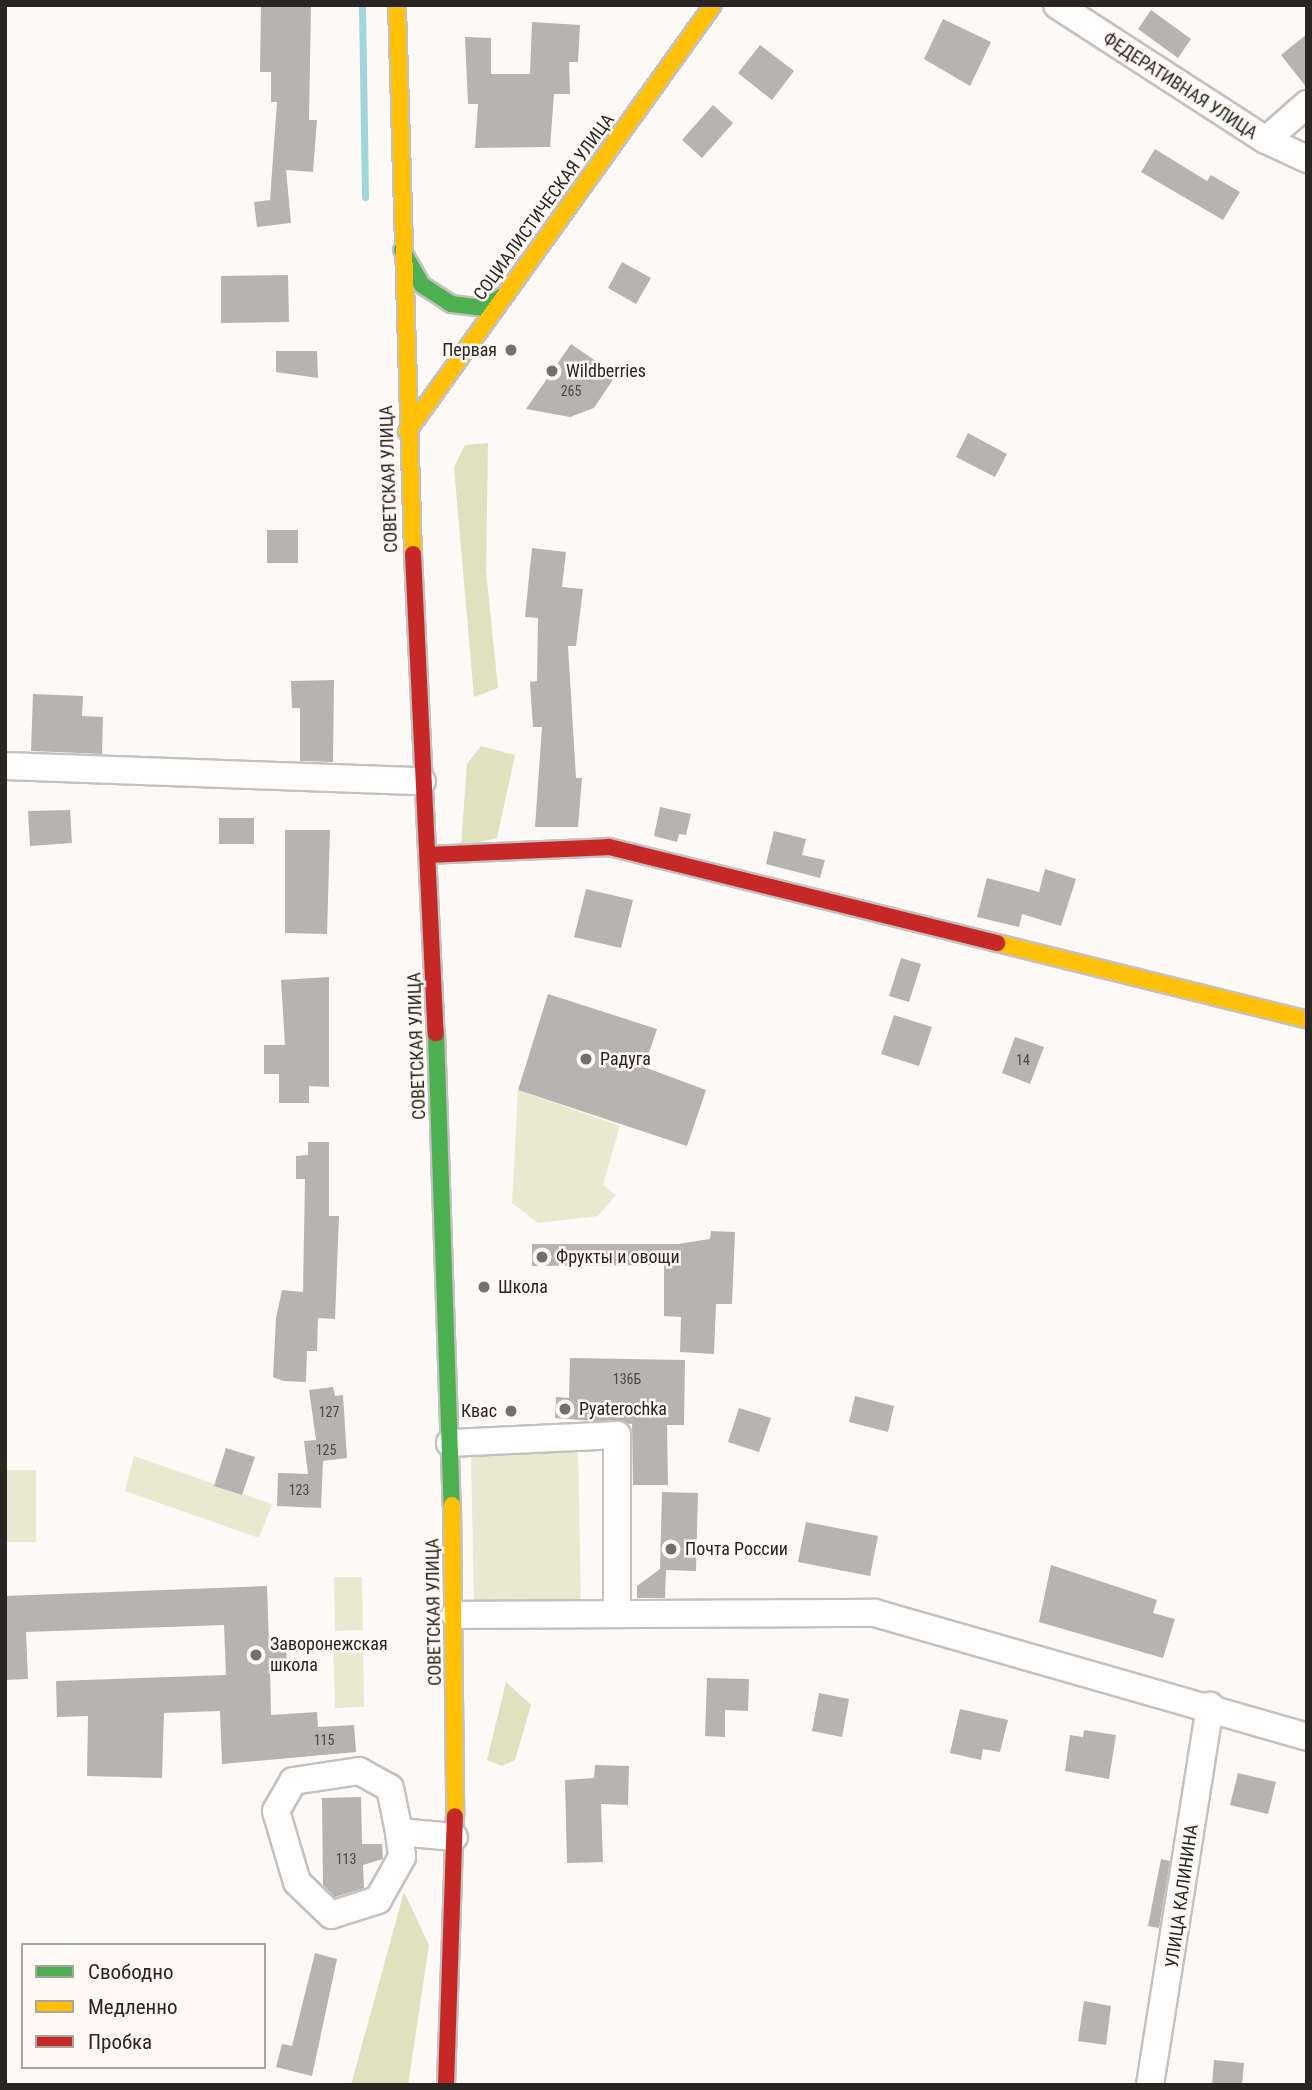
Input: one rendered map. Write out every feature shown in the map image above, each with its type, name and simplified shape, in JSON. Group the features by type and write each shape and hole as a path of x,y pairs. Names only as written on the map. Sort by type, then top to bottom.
{"street":[{"name":"СОВЕТСКАЯ УЛИЦА","path":"397,5 400,248 422,781 429,855 455,1615 454,1837 446,2085"},
{"name":"СОЦИАЛИСТИЧЕСКАЯ УЛИЦА","path":"407,432 713,5"},
{"name":"ФЕДЕРАТИВНАЯ УЛИЦА","path":"1057,5 1266,140 1307,159"},
{"path":"1266,140 1307,104"},
{"path":"400,248 422,285 451,304 483,308 506,294"},
{"path":"5,766 422,781"},
{"path":"429,855 609,846 1307,1020"},
{"path":"450,1443 617,1435 617,1614"},
{"path":"455,1615 875,1613 1210,1706 1307,1737"},
{"name":"УЛИЦА КАЛИНИНА","path":"1150,2085 1210,1706"},
{"path":"359,1771 390,1788 399,1832 402,1857 378,1900 331,1914 297,1882 276,1811 293,1781 359,1771"},
{"path":"399,1832 454,1837"}],"green space":[{"path":"488,443 486,571 498,688 474,697 454,467 465,445"},
{"path":"481,746 515,755 497,838 461,846 467,764"},
{"path":"518,1090 620,1126 603,1185 616,1195 598,1216 538,1223 512,1203"},
{"path":"578,1446 581,1609 474,1611 471,1448"},
{"path":"134,1456 272,1504 259,1538 125,1491"},
{"path":"5,1470 36,1470 36,1542 5,1542"},
{"path":"334,1577 362,1577 363,1630 335,1631"},
{"path":"363,1642 364,1707 335,1708 333,1643"},
{"path":"506,1682 531,1705 515,1760 502,1766 487,1760"},
{"path":"404,1892 429,1945 408,2085 351,2085"}],"building":[{"path":"261,5 311,5 309,120 317,120 313,172 286,170 291,223 257,227 254,202 270,200 277,102 271,102 271,72 260,72"},
{"path":"1151,10 1191,39 1178,58 1138,29"},
{"path":"943,19 991,42 970,86 924,59"},
{"path":"532,22 580,25 578,62 569,62 570,94 554,94 550,147 475,148 478,104 468,104 465,37 491,38 491,74 530,74"},
{"path":"1307,34 1307,88 1281,55"},
{"path":"760,45 794,71 772,100 738,73"},
{"path":"713,105 733,123 702,158 682,140"},
{"path":"1155,149 1207,181 1211,175 1240,192 1223,220 1141,172"},
{"path":"622,262 651,278 636,304 608,288"},
{"path":"288,275 289,322 221,323 221,276"},
{"path":"571,344 616,375 594,408 570,417 526,409"},
{"path":"276,351 317,351 318,378 276,372"},
{"path":"968,433 1007,454 995,477 956,457"},
{"path":"267,530 298,530 298,563 267,563"},
{"path":"532,548 566,552 562,587 583,589 576,646 568,646 576,778 582,778 578,827 535,827 542,727 533,727 530,682 537,681 538,618 525,617"},
{"path":"334,680 333,762 300,761 300,708 292,708 291,681"},
{"path":"33,694 83,696 82,716 103,717 102,754 31,751"},
{"path":"660,807 691,814 686,835 679,834 677,842 654,836"},
{"path":"70,810 72,843 30,846 28,811"},
{"path":"219,818 254,818 254,844 219,844"},
{"path":"285,830 330,830 327,934 285,933"},
{"path":"774,831 806,839 802,855 825,860 820,878 766,864"},
{"path":"1045,869 1076,879 1061,926 1022,914 1019,927 977,917 987,878 1039,892"},
{"path":"586,889 633,900 621,948 574,937"},
{"path":"901,958 921,964 909,1002 889,996"},
{"path":"329,977 329,1087 309,1086 309,1103 279,1103 279,1074 264,1074 264,1045 285,1045 281,980"},
{"path":"548,994 657,1029 644,1067 706,1090 687,1146 518,1090"},
{"path":"894,1015 932,1027 919,1066 881,1054"},
{"path":"1015,1037 1044,1047 1030,1084 1002,1073"},
{"path":"308,1142 329,1142 329,1216 339,1216 335,1319 318,1318 317,1351 307,1351 306,1382 283,1381 273,1377 276,1318 282,1290 303,1292 305,1179 296,1179 296,1156 308,1155"},
{"path":"711,1231 735,1232 732,1304 716,1304 714,1354 680,1352 681,1317 664,1316 664,1265 532,1266 532,1244 678,1244 710,1239"},
{"path":"570,1358 685,1360 684,1425 667,1425 668,1485 633,1485 632,1424 555,1418 556,1397 569,1398"},
{"path":"333,1387 335,1396 343,1395 347,1458 323,1461 321,1508 277,1506 278,1473 308,1474 304,1441 316,1440 309,1390"},
{"path":"855,1396 894,1406 888,1432 849,1422"},
{"path":"739,1408 771,1418 759,1452 728,1442"},
{"path":"226,1448 255,1457 242,1495 214,1486"},
{"path":"662,1492 698,1493 696,1571 666,1570 665,1598 637,1598 637,1586 660,1569"},
{"path":"806,1522 878,1536 870,1576 798,1562"},
{"path":"1051,1565 1157,1600 1153,1613 1175,1619 1163,1658 1039,1622"},
{"name":"Заворонежская школа","path":"267,1586 269,1644 286,1644 287,1666 270,1667 271,1715 317,1712 318,1727 354,1725 356,1752 222,1764 220,1711 164,1713 162,1778 87,1776 88,1716 57,1717 56,1681 226,1675 224,1625 26,1632 28,1679 5,1680 5,1596"},
{"path":"707,1678 749,1679 748,1711 725,1710 725,1737 705,1736"},
{"path":"819,1693 849,1699 842,1737 812,1731"},
{"path":"960,1709 1008,1720 1000,1752 983,1749 981,1760 950,1753"},
{"path":"1084,1730 1116,1735 1109,1779 1065,1771 1070,1735 1083,1737"},
{"path":"595,1765 629,1766 628,1805 601,1804 603,1862 567,1863 565,1780 594,1778"},
{"path":"1238,1773 1276,1782 1268,1814 1230,1805"},
{"path":"361,1797 362,1844 382,1844 383,1859 363,1865 364,1888 335,1897 323,1885 322,1798"},
{"path":"1161,1859 1170,1861 1159,1928 1148,1926"},
{"path":"315,1953 337,1959 312,2076 276,2067 282,2044 292,2046"},
{"path":"1084,2001 1111,2006 1106,2045 1078,2041"},
{"path":"1214,2060 1244,2063 1242,2085 1212,2085"}],"waterway":[{"path":"362,5 365,197"}],"traffic: fast":[{"path":"402,250 422,285 451,304 483,308 506,294"},
{"path":"436,1033 452,1505"}],"traffic: slow":[{"path":"397,5 413,554"},
{"path":"407,432 713,5"},
{"path":"997,943 1307,1020"},
{"path":"452,1505 455,1816"}],"traffic: jam":[{"path":"413,554 436,1033"},
{"path":"429,855 609,847 997,943"},
{"path":"446,2085 455,1816"}],"place":[{"name":"Первая","path":"511,350"},
{"name":"Wildberries","path":"552,371"},
{"name":"Радуга","path":"586,1059"},
{"name":"Фрукты и овощи","path":"542,1257"},
{"name":"Школа","path":"484,1287"},
{"name":"Pyaterochka","path":"565,1409"},
{"name":"Квас","path":"511,1411"},
{"name":"Почта России","path":"671,1549"},
{"name":"Заворонежская школа","path":"256,1655"}]}
